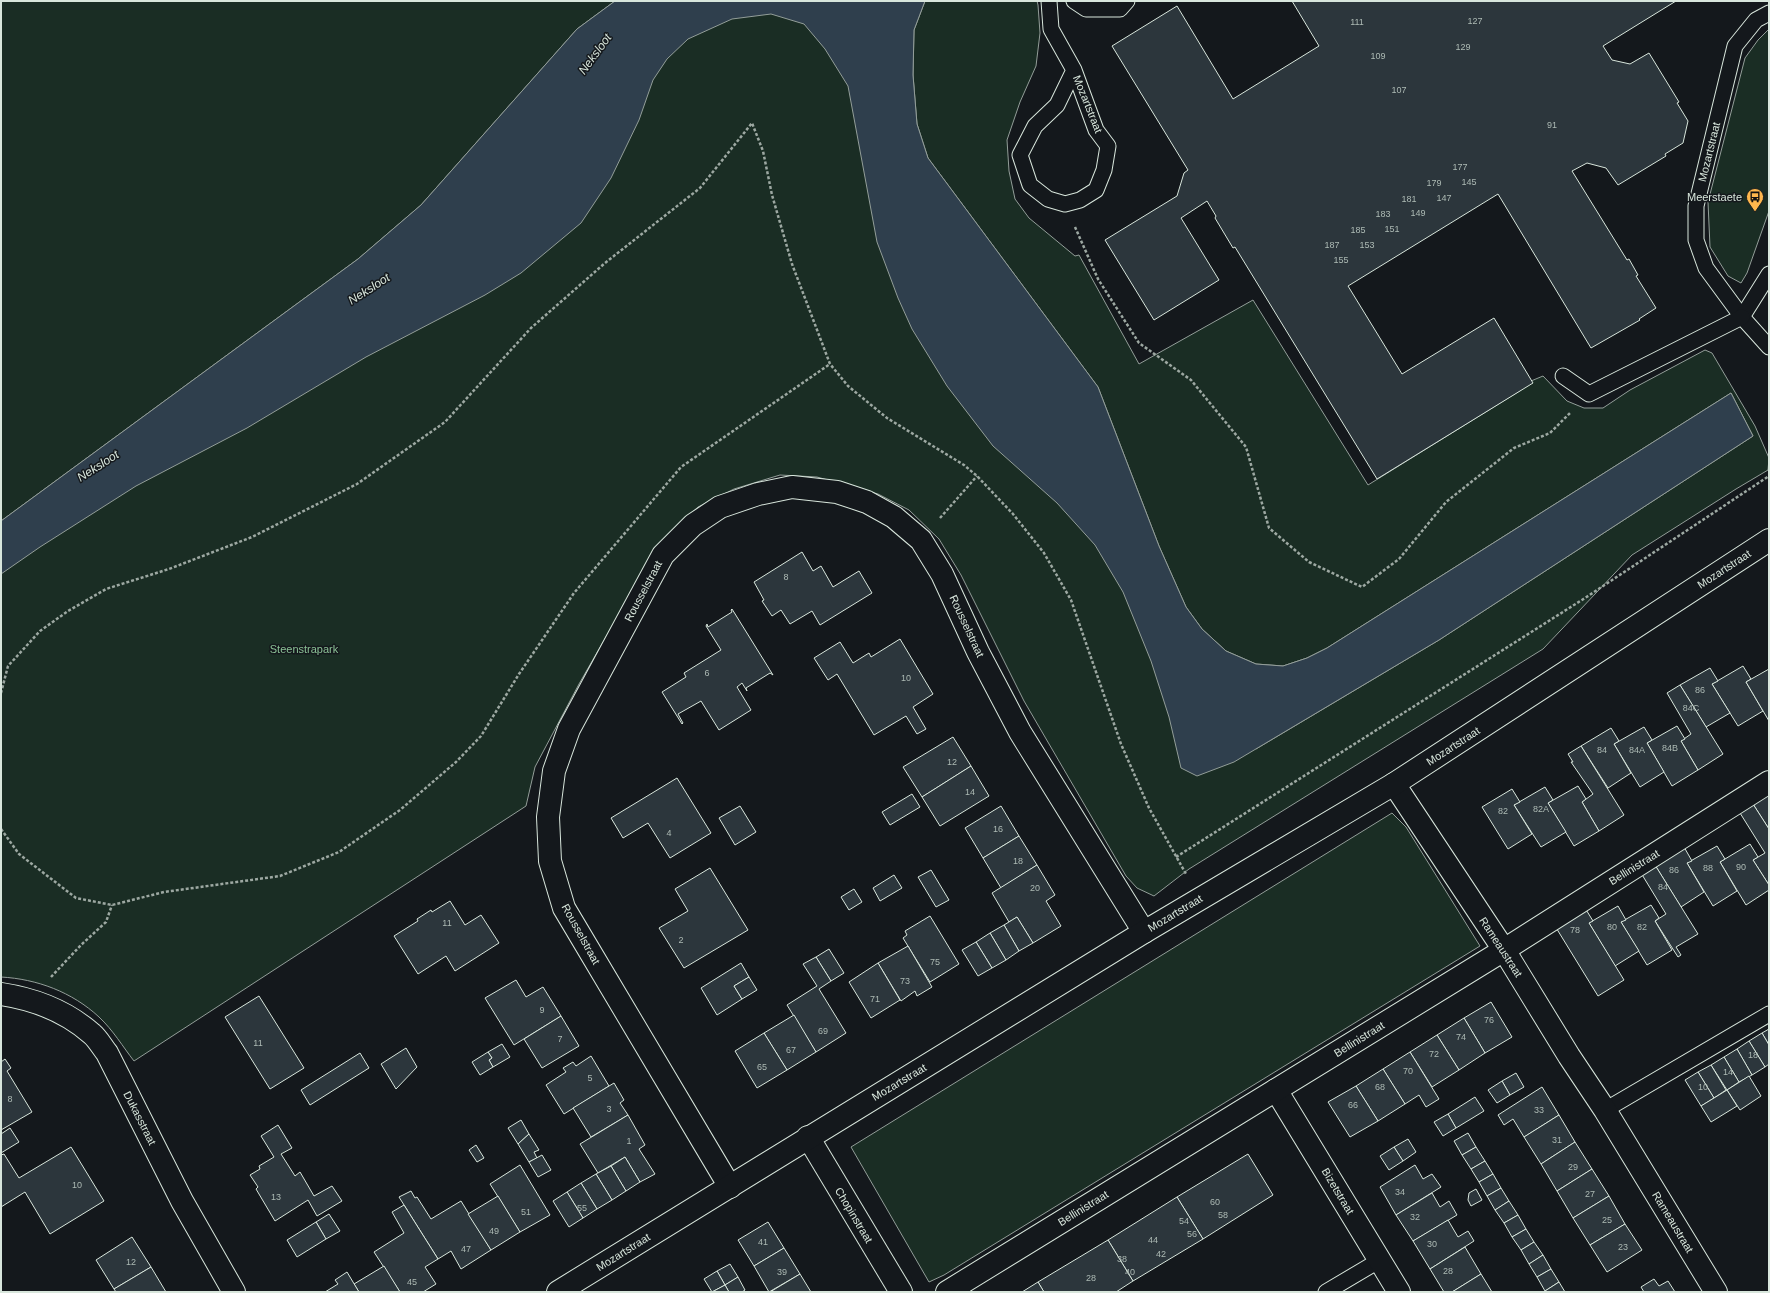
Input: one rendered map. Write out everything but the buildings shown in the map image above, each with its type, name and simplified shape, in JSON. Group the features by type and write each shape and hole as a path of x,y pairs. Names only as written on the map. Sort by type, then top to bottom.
{"street":[{"name":"Rousselstraat","path":"730,1187 564,908 550,861 548,817 554,771 569,729 663,555 693,525 720,507 758,494 792,487 837,492 867,502 894,517 921,540 942,574 978,652 1020,732 1144,932"},
{"name":"Mozartstraat","path":"558,1292 581,1286 808,1137 1144,932 1394,784 1769,540"},
{"name":"Bellinistraat","path":"947,1292 1504,950 1769,782"},
{"name":"Rameaustraat","path":"1394,784 1504,950 1569,1056 1605,1110 1716,1292"},
{"name":"Dukasstraat","path":"1,994 23,997 48,1006 73,1020 92,1035 107,1054 182,1201 234,1292"},
{"name":"Bizetstraat","path":"1276,1090 1399,1292"},
{"name":"Chopinstraat","path":"808,1137 901,1292"}],"lane":[{"name":"Mozartstraat","path":"1049,1 1051,29 1074,70 1096,130 1108,146 1104,170 1096,190 1080,200 1065,204 1048,199 1030,185 1020,155 1035,126 1057,105 1074,70"},
{"path":"1074,1 1086,9 1120,9 1127,1"},
{"name":"Mozartstraat","path":"1769,14 1756,20 1735,46 1696,206 1696,240 1706,268 1742,317 1769,347"},
{"path":"1563,376 1589,394 1742,317 1769,274"},
{"path":"1605,1110 1769,1014"},
{"path":"1326,1292 1380,1260"}],"path":[{"path":"1,693 8,666 40,630 68,611 106,589 169,569 252,537 357,484 445,422 530,328 605,263 700,188 752,122 764,151 772,195 792,264 830,364 848,386 887,418 964,465 977,476 1013,514 1044,553 1071,600 1122,744 1149,808 1176,857 1585,598 1769,476"},
{"path":"1065,204 1098,279 1139,343 1191,380 1246,447 1269,528 1309,562 1362,587 1398,559 1446,502 1514,448 1550,433 1589,394"},
{"path":"1,829 19,854 76,898 112,904 164,892 280,876 339,852 400,810 456,762 481,736 519,674 574,593 681,467 830,364"},
{"path":"921,540 977,476"},
{"path":"31,1000 81,944 106,922 112,904"}],"green space":[{"path":"1,1 615,1 577,29 421,205 358,259 1,521"},
{"name":"Steenstrapark","path":"696,1 869,1 893,118 1256,749 1439,640 1753,436 1731,393 1327,648 1307,658 1283,666 1256,664 1226,651 1202,629 1186,607 1159,546 1098,387 928,158 917,124 913,75 914,30 925,1 1037,1 1040,33 1036,66 1020,102 1007,140 1009,171 1015,199 1029,218 1075,256 1079,255 1139,364 1253,300 1368,485 1521,390 1519,386 1543,376 1567,401 1584,408 1603,408 1630,390 1705,350 1712,353 1755,426 1769,458 1768,470 1632,555 1543,649 1189,869 1154,896 1137,888 1126,876 1024,701 961,575 939,539 909,510 878,494 817,477 780,475 734,489 698,507 671,532 649,562 579,684 535,767 526,806 134,1061 104,1022 89,1008 77,1000 53,988 41,984 14,978 1,977 1,545"},
{"path":"1769,29 1769,211 1747,273 1741,283 1728,276 1710,247 1708,202 1745,58 1758,40"},
{"path":"1392,813 1406,827 1480,946 944,1275 929,1282 851,1147"}],"water":[{"name":"Neksloot","path":"615,1 925,1 914,30 913,75 917,124 928,158 1098,387 1159,546 1186,607 1202,629 1226,651 1256,664 1283,666 1307,658 1327,648 1731,393 1753,436 1439,640 1234,762 1197,776 1181,768 1169,717 1151,661 1123,592 1095,545 1057,503 993,446 947,386 912,329 898,298 877,242 848,86 825,49 804,24 771,14 732,19 688,39 667,59 653,80 639,120 611,178 581,223 521,273 485,295 366,357 247,428 136,486 40,547 1,574 1,521 358,259 421,205 577,29"}],"place":[{"name":"Meerstaete","path":"1755,212"}]}
